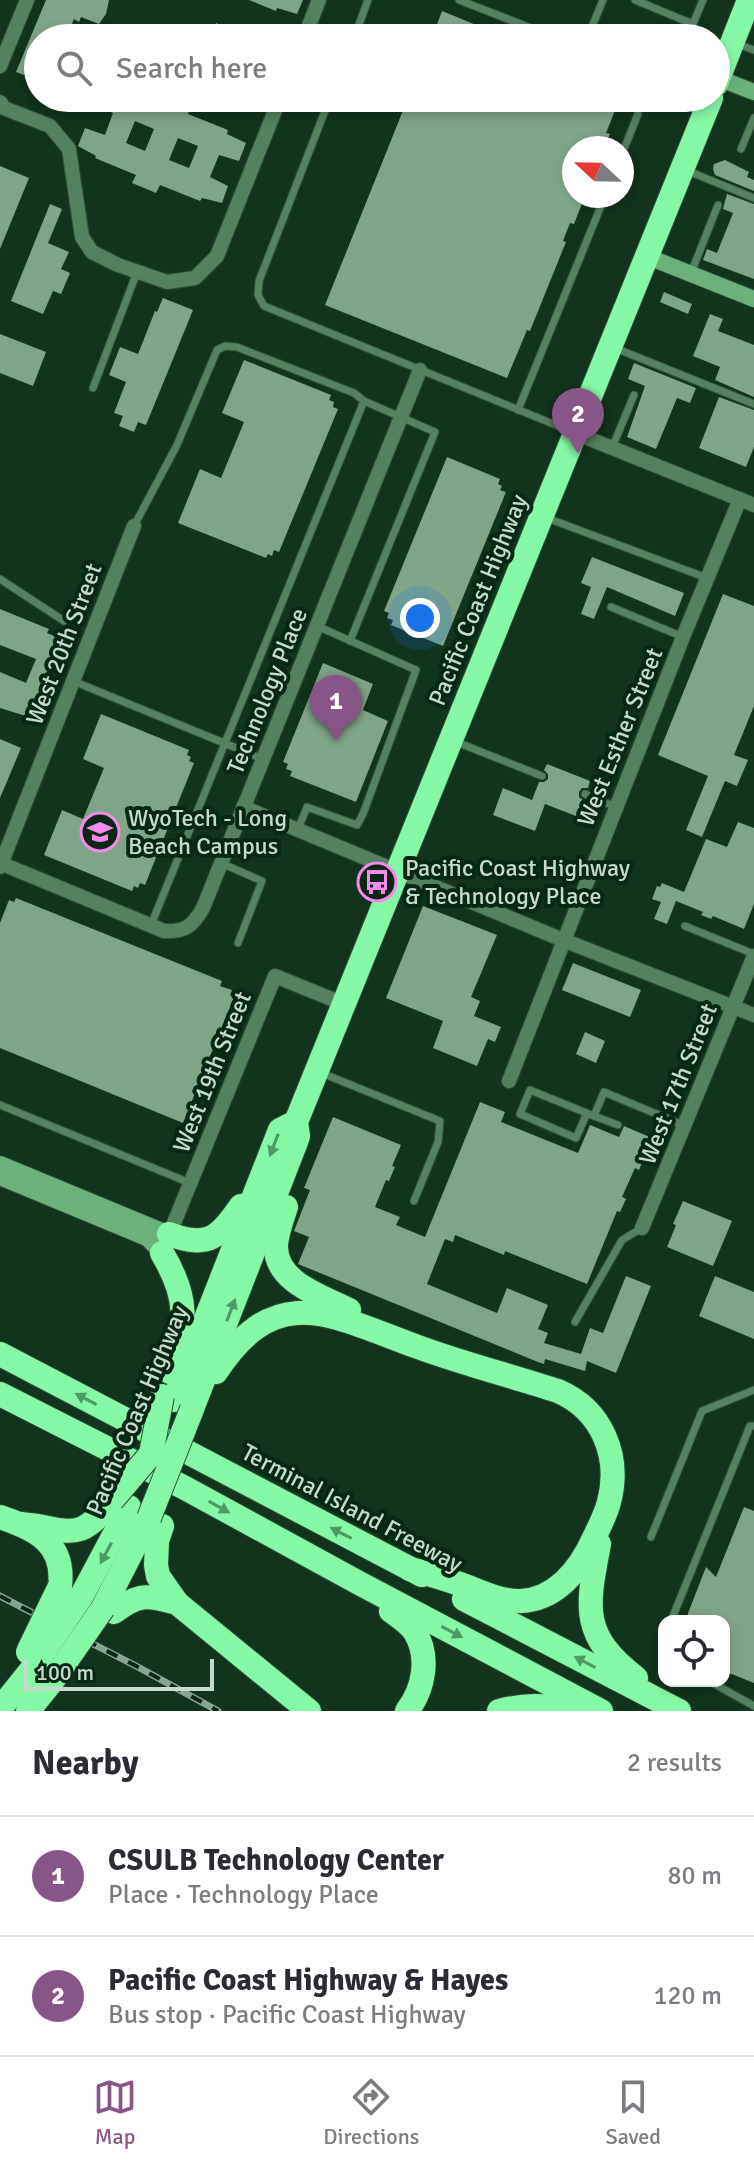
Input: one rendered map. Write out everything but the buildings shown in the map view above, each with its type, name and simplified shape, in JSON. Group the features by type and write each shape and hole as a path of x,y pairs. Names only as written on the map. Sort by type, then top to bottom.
{"highway":[{"name":"Pacific Coast Highway","path":"730,56 746,27"},
{"name":"Pacific Coast Highway","path":"176,1402 296,1132 317,1071 397,871 704,112"},
{"name":"Pacific Coast Highway","path":"28,1711 43,1669 90,1601 127,1563 138,1513 162,1455 176,1402 261,1178 280,1130 296,1132"},
{"path":"296,1132 287,1203 276,1241 280,1265 304,1287 388,1335"},
{"path":"138,1513 162,1455 176,1402 179,1344 184,1317 181,1294 166,1244 194,1242 214,1236 227,1225 261,1178"},
{"path":"176,1402 251,1330 290,1314 317,1312 558,1391 583,1406 608,1441 613,1480 591,1585 593,1626 601,1643 624,1669 681,1711"},
{"name":"Terminal Island Freeway","path":"0,1354 681,1711"},
{"path":"0,1394 185,1488 601,1711"},
{"path":"11,1520 60,1532 81,1530 101,1516 138,1513"},
{"path":"138,1513 157,1541 158,1576 177,1603 309,1711"},
{"path":"410,1569 505,1600 536,1598 552,1592 576,1570 589,1550 604,1515"},
{"path":"11,1520 43,1538 56,1552 62,1572 90,1601 129,1600 142,1596 177,1603"},
{"path":"359,1583 416,1634 424,1660 423,1678 418,1694 407,1711"},
{"path":"0,1707 43,1669 90,1601"},
{"path":"499,1711 530,1706 569,1711"}],"main road":[{"path":"730,87 754,92"},
{"path":"646,256 754,299"},
{"path":"0,1164 166,1244"},
{"path":"0,1177 166,1244"}],"street":[{"path":"0,66 27,0"},
{"path":"310,24 319,0"},
{"path":"1,108 50,126 69,149 82,237 92,252 118,265 167,282 195,278 217,256 274,112"},
{"name":"Technology Place","path":"1,864 164,931 178,931 197,919 420,370"},
{"path":"575,433 747,502"},
{"name":"West Esther Street","path":"509,1081 707,578 747,502"},
{"name":"West 20th Street","path":"1,864 134,526"},
{"path":"243,807 563,940 754,1015"},
{"name":"West 17th Street","path":"642,1228 754,955"},
{"name":"West 19th Street","path":"166,1244 275,976 344,1004"}],"lane":[{"path":"359,24 368,0"},
{"path":"459,0 521,24"},
{"path":"593,24 603,0"},
{"path":"635,0 693,24 703,0"},
{"path":"325,112 259,281 258,295 264,306 575,433"},
{"path":"629,136 638,112"},
{"path":"741,149 754,118"},
{"path":"682,168 754,198"},
{"path":"691,273 718,205"},
{"path":"518,410 600,208"},
{"path":"93,388 137,272"},
{"path":"134,526 177,445 217,350 225,346 237,347 354,393 364,401 435,432 350,641"},
{"path":"610,346 754,404"},
{"path":"612,448 634,395"},
{"path":"151,925 364,401"},
{"path":"541,516 707,578"},
{"path":"0,579 64,621"},
{"path":"611,607 683,637"},
{"path":"298,829 307,807 357,825 416,670 317,626"},
{"path":"73,681 263,759"},
{"path":"452,740 542,776"},
{"path":"585,794 616,807"},
{"path":"221,863 262,881 238,943"},
{"path":"685,926 754,955"},
{"path":"317,1071 440,1121 438,1142 414,1201"},
{"path":"618,1125 590,1114 530,1090 520,1114 576,1138 590,1114 604,1092 685,1126"},
{"path":"0,1105 190,1183"},
{"path":"575,1322 622,1240 642,1228"},
{"path":"651,1537 702,1411 754,1390"},
{"path":"673,1615 735,1461 750,1426 754,1426"},
{"path":"720,1687 754,1706"}],"railway":[{"path":"0,1596 218,1711"}],"place":[{"name":"Pacific Coast Highway & Hayes","path":"578,454"},
{"name":"CSULB Technology Center","path":"336,741"},
{"name":"WyoTech - Long Beach Campus","path":"100,832"},
{"name":"Pacific Coast Highway & Technology Place","path":"377,882"}]}
